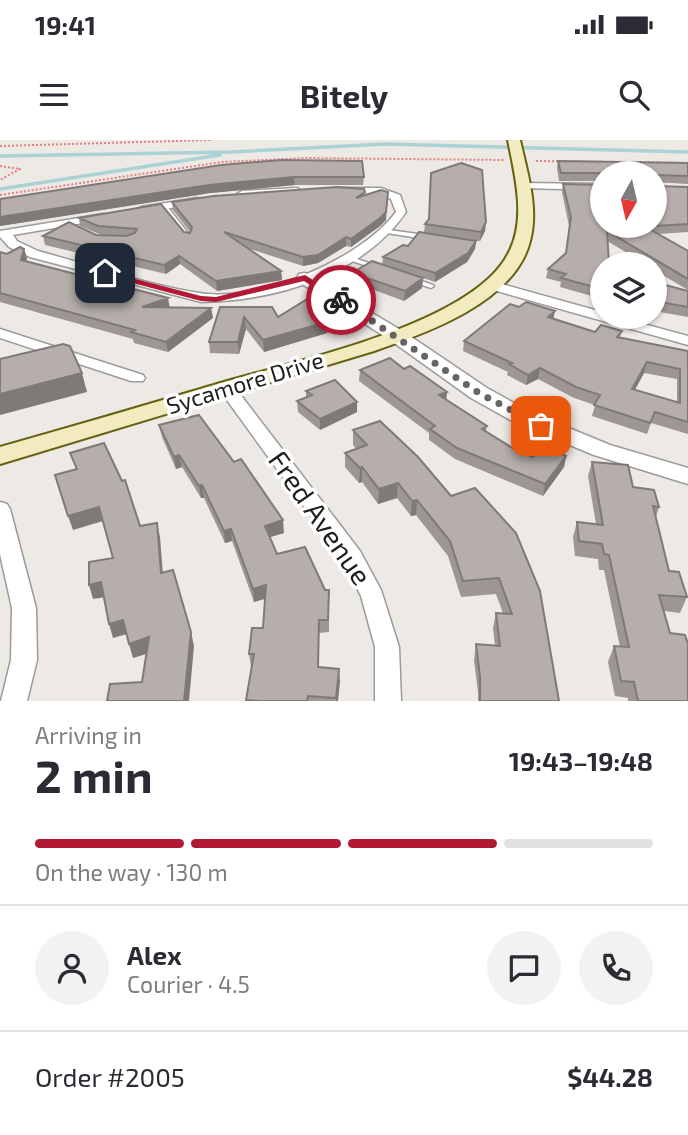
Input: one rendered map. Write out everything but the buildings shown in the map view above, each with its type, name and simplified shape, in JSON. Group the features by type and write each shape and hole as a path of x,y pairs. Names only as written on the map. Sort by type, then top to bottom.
{"main road":[{"name":"Sycamore Drive","path":"0,456 397,336 444,316 491,285 516,255 525,234 522,185 514,140"}],"street":[{"path":"522,185 590,187"},
{"path":"2,234 13,244 34,254 201,298 228,298 305,278 351,259 380,241 401,212 396,197 381,191 331,190"},
{"path":"229,196 307,191"},
{"path":"123,213 208,199"},
{"path":"2,234 71,225 110,216"},
{"path":"305,278 397,336 479,393 522,417 602,450 688,476"},
{"path":"491,285 688,341"},
{"path":"0,333 137,378"},
{"path":"32,361 51,350"},
{"name":"Fred Avenue","path":"228,389 352,556 373,596 387,647 388,701"},
{"path":"0,509 24,608 24,660 14,701"}],"lane":[{"path":"164,206 189,238"},
{"path":"389,232 433,238"},
{"path":"351,259 381,269"},
{"path":"406,278 431,286"}],"path":[{"path":"0,146 212,140"},
{"path":"0,195 222,162 306,159 688,163"},
{"path":"0,166 20,169 0,180"}],"waterway":[{"path":"0,156 231,152 385,144 688,152"},
{"path":"0,189 220,155"}],"way so far":[{"path":"341,300 479,393 541,426"}],"route":[{"path":"105,273 201,298 216,299 305,278 341,300"}]}
